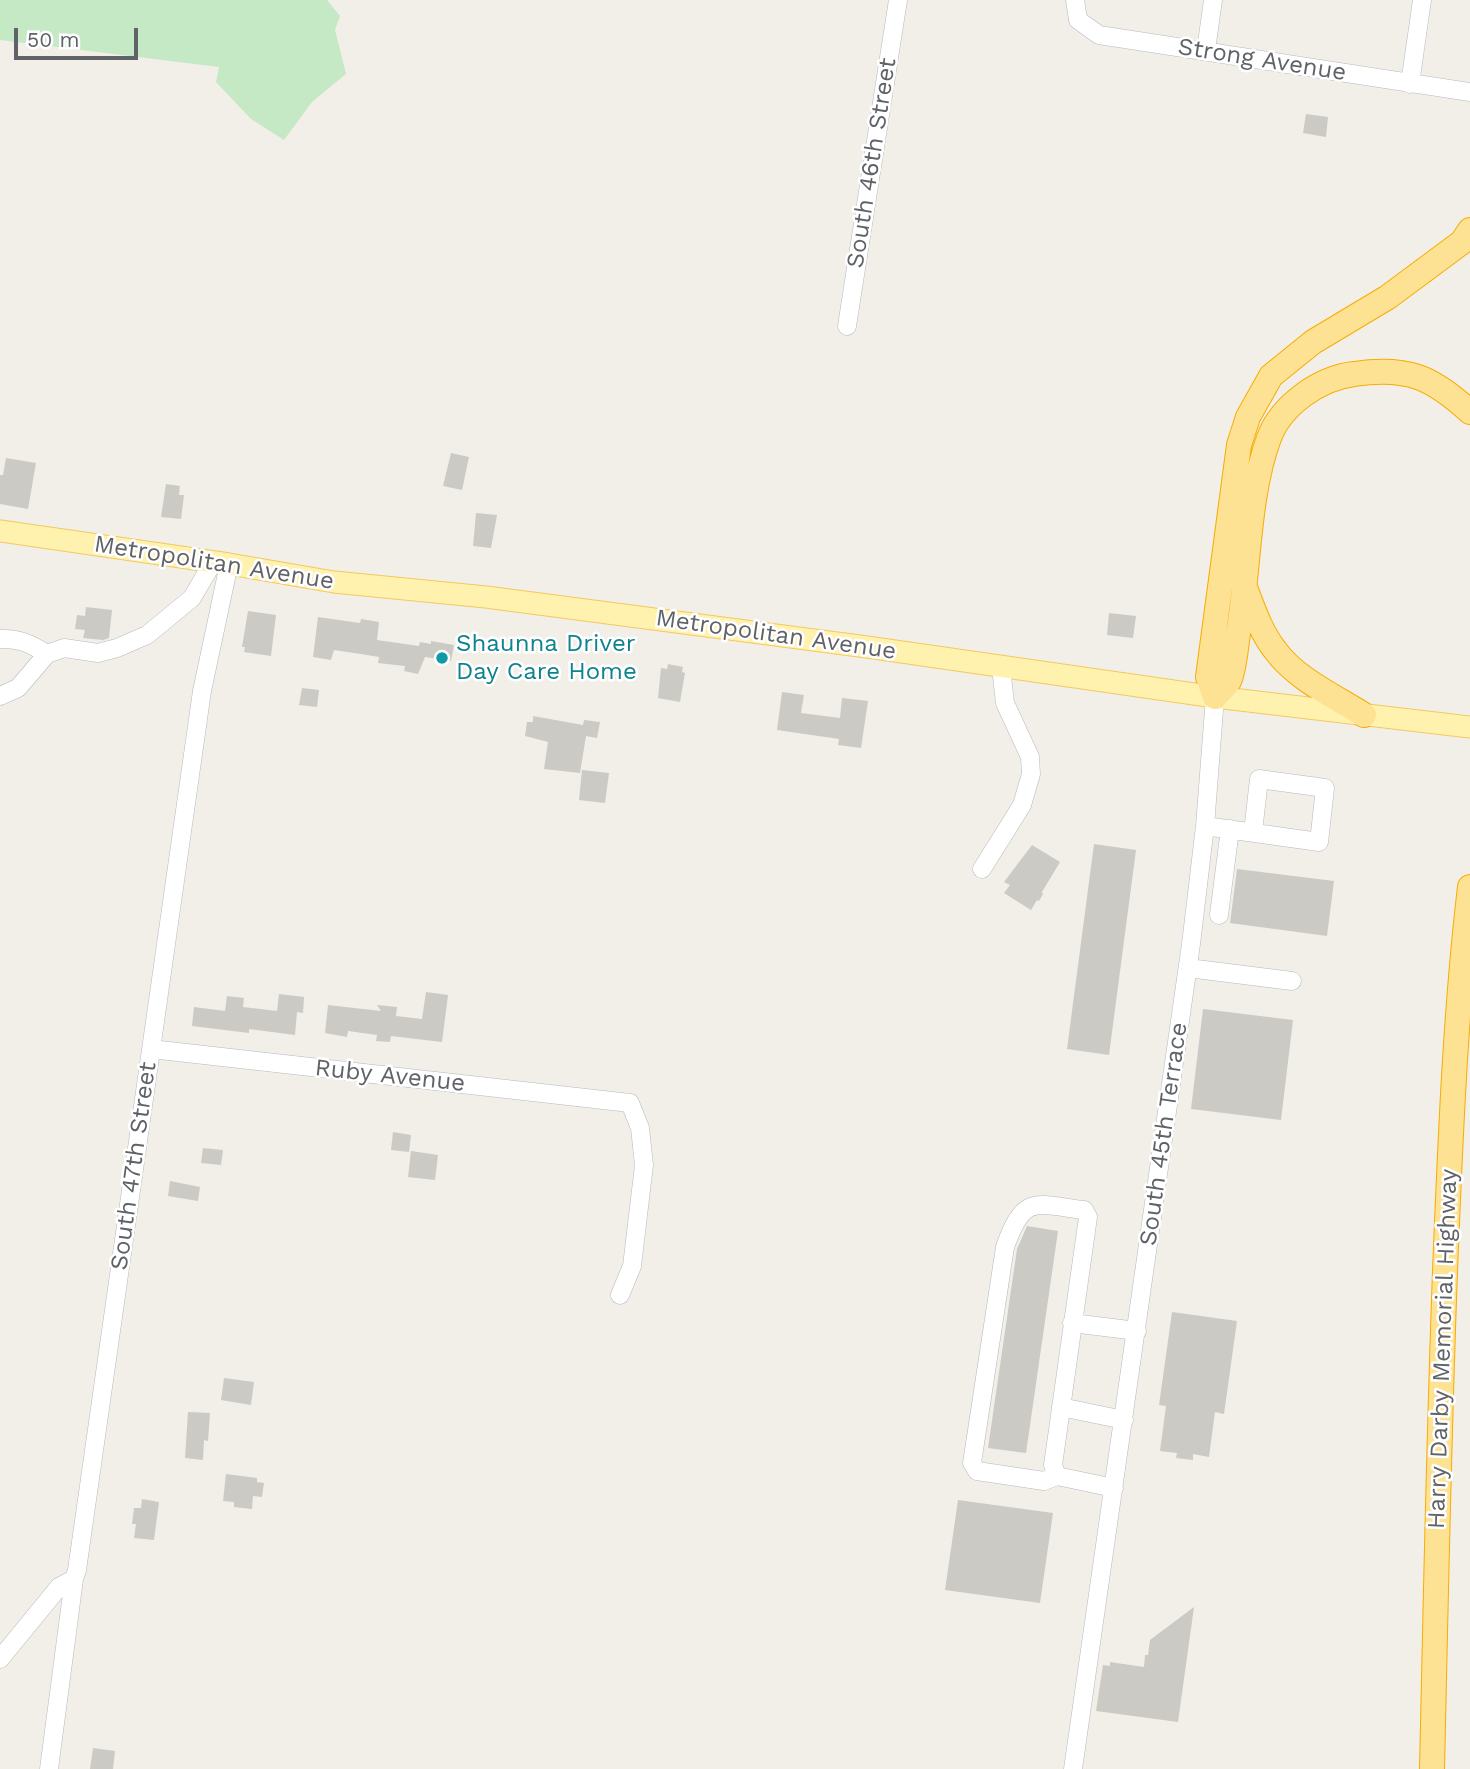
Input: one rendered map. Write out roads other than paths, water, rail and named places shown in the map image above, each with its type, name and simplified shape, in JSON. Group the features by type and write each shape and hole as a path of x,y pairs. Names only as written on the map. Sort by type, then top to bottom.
{"highway":[{"path":"1470,230 1462,242 1388,297 1313,342 1271,376 1248,417 1239,445 1208,677 1215,697 1230,680 1245,590 1257,480 1269,436 1289,407 1314,388 1343,375 1384,370 1419,377 1446,390 1470,412"},
{"path":"1245,590 1258,624 1276,652 1302,676 1364,715"},
{"name":"Harry Darby Memorial Highway","path":"1432,1769 1441,1374 1450,1143 1470,887"}],"main road":[{"name":"Metropolitan Avenue","path":"0,531 334,582 486,597 853,645 1215,697 1470,727"}],"street":[{"name":"South 46th Street","path":"847,326 898,0"},
{"name":"Strong Avenue","path":"1075,0 1078,20 1099,35 1470,92"},
{"path":"1206,50 1213,0"},
{"path":"1410,84 1422,0"},
{"path":"0,696 19,688 47,654 64,648 98,653 147,635 192,597 221,563"},
{"name":"South 47th Street","path":"49,1769 221,563"},
{"path":"0,639 11,638 31,643 47,654"},
{"path":"982,869 1022,805 1031,774 1030,757 1005,702 1001,667"},
{"name":"South 45th Terrace","path":"1073,1769 1188,968 1205,826 1215,697"},
{"path":"1205,826 1319,842 1325,788 1259,779 1253,832"},
{"path":"1219,915 1230,829"},
{"path":"1188,968 1292,981"},
{"name":"Ruby Avenue","path":"151,1049 630,1103 640,1128 644,1165 632,1266 620,1296"},
{"path":"1057,1476 1053,1465 1088,1217 1084,1210 1035,1204 1023,1209 1013,1223 1004,1247 972,1463 977,1471 1044,1481 1057,1476 1114,1488"},
{"path":"1072,1323 1137,1331"},
{"path":"1061,1407 1124,1420"},
{"path":"0,1659 59,1587 74,1579"}],"place":[{"name":"Shaunna Driver Day Care Home","path":"442,658"}]}
